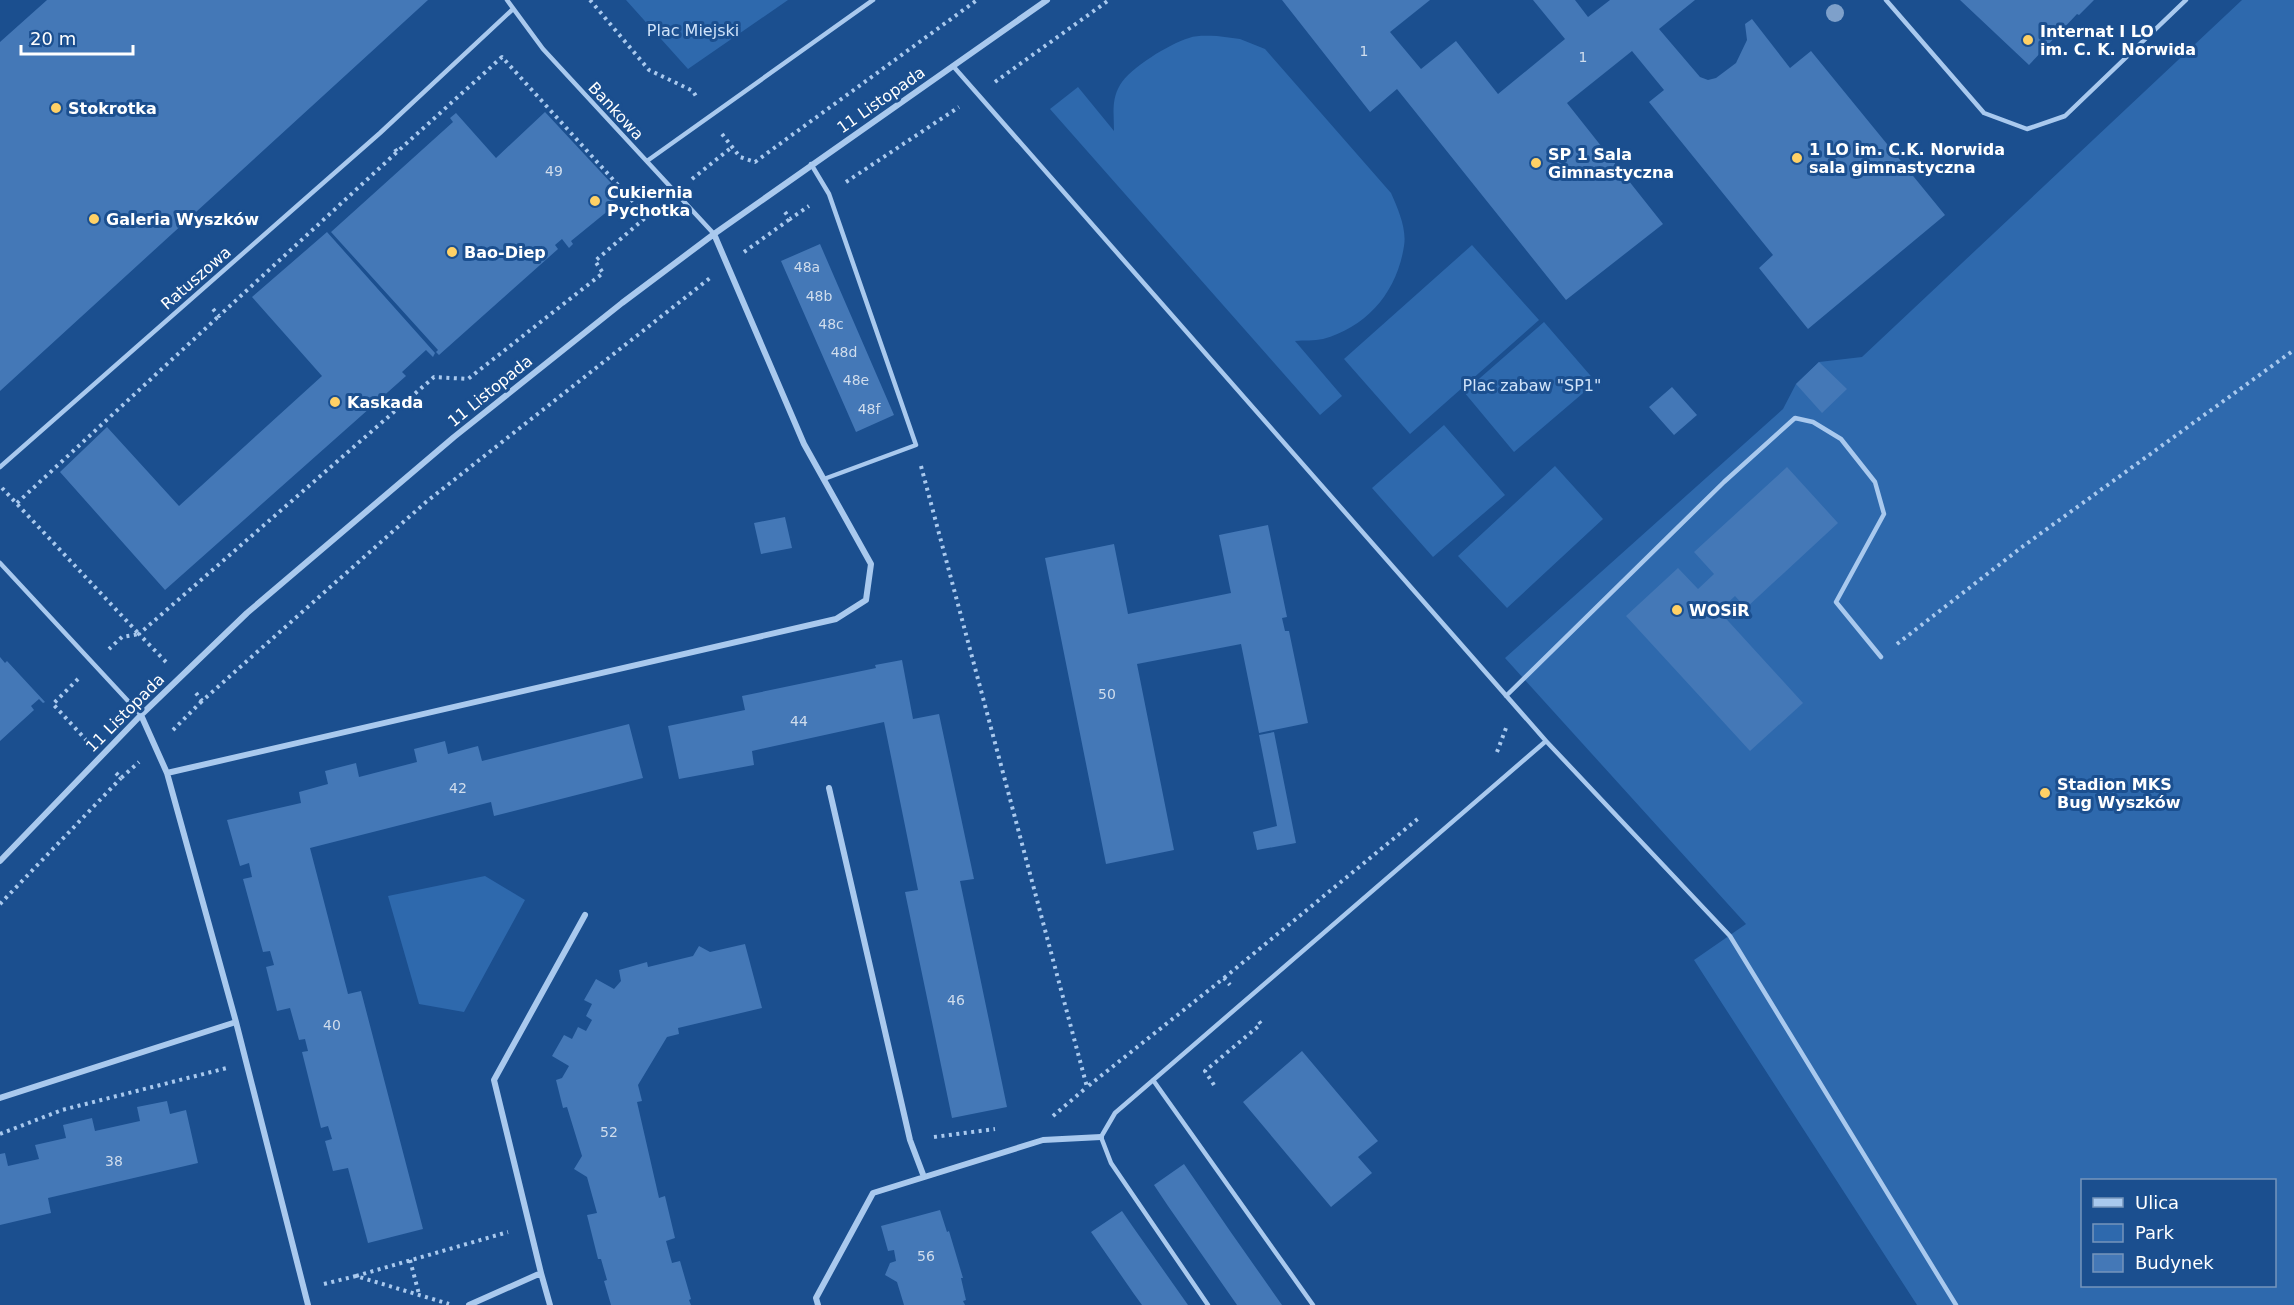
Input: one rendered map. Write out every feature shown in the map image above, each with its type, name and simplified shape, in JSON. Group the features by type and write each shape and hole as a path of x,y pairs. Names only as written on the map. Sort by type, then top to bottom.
{"street":[{"name":"11 Listopada","path":"0,861 141,715 247,613 335,536 509,393 714,234 1047,0"},
{"path":"167,773 836,619 866,600 871,564 804,444 714,234"},
{"path":"141,715 167,773 236,1022 308,1305"},
{"path":"829,788 910,1140 924,1177"},
{"path":"550,1305 494,1080 585,915"},
{"path":"0,1098 236,1022"},
{"path":"818,1305 816,1298 873,1193 1043,1140 1101,1137"},
{"path":"469,1305 541,1272"}],"lane":[{"name":"Bankowa","path":"507,0 543,50 714,234"},
{"path":"646,161 873,0"},
{"path":"1886,0 1984,113 2027,129 2065,116 2186,0"},
{"name":"Ratuszowa","path":"0,467 380,133 513,9"},
{"path":"953,66 1515,707 1730,936 1956,1305"},
{"path":"812,164 829,194 916,446 824,479"},
{"path":"1506,696 1724,482 1795,418 1813,422 1841,439 1875,482 1884,514 1836,602 1881,657"},
{"path":"0,563 141,715"},
{"path":"1208,1305 1112,1163 1101,1137 1114,1113 1546,741"},
{"path":"1153,1080 1313,1305"}],"path":[{"path":"755,162 771,192 790,219 977,95 1109,0"},
{"path":"17,504 502,57 647,217"},
{"path":"380,133 397,152"},
{"path":"200,291 219,316"},
{"path":"1881,657 2022,547 2294,350"},
{"path":"916,446 1087,1087"},
{"path":"1496,754 1515,707"},
{"path":"0,904 121,778"},
{"path":"1046,1122 1424,814"},
{"path":"1214,1085 1205,1071 1261,1024 1245,1001 1224,978"},
{"path":"0,1134 62,1110 246,1064"},
{"path":"910,1140 1001,1128"},
{"path":"304,1290 530,1226"},
{"path":"410,1260 419,1294"},
{"path":"356,1276 452,1305"}],"green space":[{"name":"Plac Miejski","path":"626,0 788,0 688,69"},
{"path":"2242,0 2294,0 2294,1305 1917,1305 1694,960 1746,924 1505,658 1783,409 1796,384 1819,362 1862,357"},
{"path":"1195,36 1240,39 1265,49 1391,193 1401,219 1405,239 1400,263 1395,278 1377,305 1353,326 1339,333 1320,340 1295,341 1342,396 1320,415 1050,109 1078,87 1114,131 1115,96 1120,85 1132,71 1151,57 1181,41"},
{"path":"1472,245 1539,320 1410,434 1344,359"},
{"name":"Plac zabaw \"SP1\"","path":"1544,322 1596,382 1514,452 1464,392"},
{"path":"1444,425 1505,495 1433,557 1372,488"},
{"path":"1555,466 1603,519 1507,608 1458,556"},
{"path":"485,876 525,900 464,1012 419,1004 388,896"}],"building":[{"name":"Galeria Wyszków","path":"47,0 428,0 0,391 0,42"},
{"path":"1282,0 1430,0 1390,32 1421,69 1456,41 1498,94 1565,39 1533,0 1575,0 1588,17 1610,0 1695,0 1659,29 1700,77 1708,80 1716,78 1736,63 1747,40 1745,24 1752,19 1790,68 1811,51 1945,215 1808,329 1759,268 1773,255 1649,102 1664,90 1632,51 1567,103 1663,224 1566,300 1397,89 1370,112"},
{"name":"Internat I LO im. C. K. Norwida","path":"1960,0 2094,0 2079,15 2077,14 2029,65"},
{"path":"545,112 612,184 616,196 609,210 571,241 573,244 569,248 562,239 555,245 558,249 439,355 436,352 438,350 331,232 453,122 450,118 456,113 496,158"},
{"name":"Kaskada","path":"327,232 435,353 433,357 426,350 402,372 406,376 165,590 60,472 107,427 179,506 322,376 252,297"},
{"path":"820,244 894,415 856,432 781,261"},
{"path":"1819,362 1847,389 1822,413 1796,384"},
{"path":"1672,387 1697,415 1674,435 1649,407"},
{"name":"WOSiR","path":"1787,467 1838,523 1746,608 1735,596 1719,611 1803,703 1750,751 1626,616 1678,568 1698,589 1714,574 1694,552"},
{"path":"785,517 792,548 761,554 754,523"},
{"path":"1268,525 1287,617 1282,618 1285,631 1289,631 1308,723 1259,733 1241,644 1137,664 1174,850 1106,864 1045,558 1114,544 1128,614 1231,593 1219,535"},
{"path":"0,657 5,663 7,661 45,702 39,699 31,706 34,710 0,741"},
{"path":"902,660 913,719 939,714 974,879 960,881 1007,1107 952,1118 905,892 918,890 884,722 752,751 754,765 679,779 668,726 745,710 742,696 876,668 875,665"},
{"path":"629,724 643,778 494,816 491,802 310,848 348,994 361,991 423,1229 368,1243 348,1168 333,1171 325,1141 332,1139 328,1126 321,1128 302,1052 308,1051 305,1039 299,1040 290,1008 277,1011 266,967 274,965 270,951 263,952 243,879 252,877 249,863 240,866 227,820 301,803 299,792 328,784 325,771 356,763 359,777 417,762 414,749 445,741 448,754 478,746 482,761"},
{"path":"1274,732 1296,843 1257,850 1253,832 1277,826 1259,735"},
{"path":"745,944 762,1008 678,1028 679,1034 667,1037 638,1085 642,1101 637,1102 659,1198 665,1196 675,1238 666,1241 672,1263 680,1261 691,1305 611,1305 604,1281 607,1280 601,1259 598,1259 587,1215 597,1213 587,1177 574,1169 582,1156 567,1107 563,1108 556,1080 562,1078 569,1066 552,1056 564,1035 572,1039 578,1027 586,1031 592,1020 586,1016 592,1004 584,1000 596,979 614,989 621,981 619,970 647,962 648,967 693,956 699,946 710,952"},
{"path":"1302,1051 1378,1141 1358,1157 1372,1173 1331,1207 1243,1102"},
{"path":"167,1101 170,1114 186,1110 198,1163 48,1198 51,1213 0,1225 0,1154 5,1153 8,1166 39,1159 35,1145 66,1138 63,1125 92,1118 95,1131 140,1121 137,1107"},
{"path":"1184,1164 1282,1305 1237,1305 1168,1206 1154,1185"},
{"path":"940,1210 963,1278 961,1278 965,1305 904,1305 897,1282 885,1275 890,1263 896,1261 894,1250 888,1251 881,1226"},
{"path":"1122,1211 1188,1305 1142,1305 1134,1294 1091,1232"}],"place":[{"name":"Internat I LO im. C. K. Norwida","path":"2028,40"},
{"name":"Stokrotka","path":"56,108"},
{"name":"1 LO im. C.K. Norwida sala gimnastyczna","path":"1797,158"},
{"name":"SP 1 Sala Gimnastyczna","path":"1536,163"},
{"name":"Cukiernia Pychotka","path":"595,201"},
{"name":"Galeria Wyszków","path":"94,219"},
{"name":"Bao-Diep","path":"452,252"},
{"name":"Kaskada","path":"335,402"},
{"name":"WOSiR","path":"1677,610"},
{"name":"Stadion MKS Bug Wyszków","path":"2045,793"}]}
